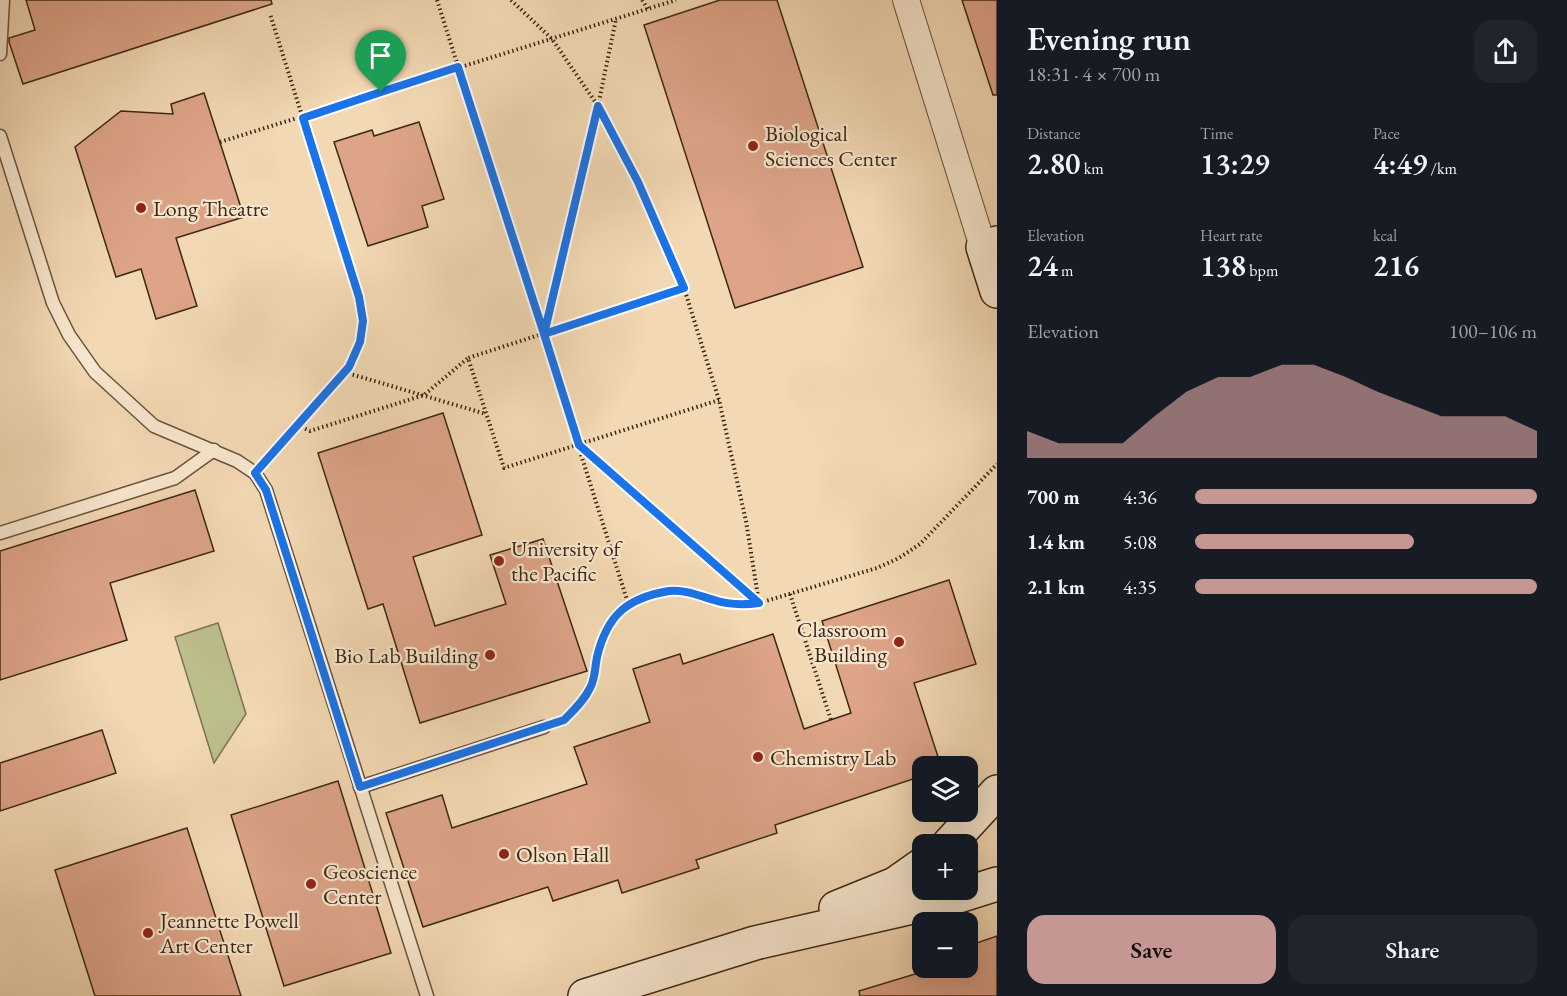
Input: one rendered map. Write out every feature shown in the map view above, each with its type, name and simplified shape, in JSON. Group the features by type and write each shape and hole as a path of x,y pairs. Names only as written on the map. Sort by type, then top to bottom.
{"street":[{"path":"906,0 990,245 997,291"},
{"path":"958,834 997,792"},
{"path":"755,943 895,884 912,872"},
{"path":"585,996 755,943 952,898 997,884"}],"lane":[{"path":"0,54 3,0"},
{"path":"0,136 53,303 69,335 95,372 131,408 154,426 214,450 255,473 266,490 427,996"},
{"path":"0,533 176,478 214,450"},
{"path":"360,787 544,727"}],"path":[{"path":"436,0 628,603"},
{"path":"511,0 552,39 598,106 638,182 684,288 719,400 746,521 759,603"},
{"path":"642,0 648,9"},
{"path":"220,142 676,0"},
{"path":"255,473 349,367 360,342 363,321 359,297 270,14"},
{"path":"544,334 598,106 616,19"},
{"path":"297,425 310,431 424,395 468,358 684,288"},
{"path":"468,358 504,468 719,400"},
{"path":"344,372 487,414"},
{"path":"579,445 759,603"},
{"path":"544,727 564,720 577,707 591,687 601,640 612,620 628,603 672,591 694,593 716,601 744,605 759,603 878,568 920,544 997,464"},
{"path":"790,594 831,720"}],"green space":[{"path":"218,623 246,714 214,763 175,637"}],"building":[{"path":"26,0 271,0 272,4 23,84 9,38 35,30"},
{"name":"Biological Sciences Center","path":"720,0 777,0 863,267 735,308 644,25"},
{"path":"962,0 997,0 997,95 993,95"},
{"name":"Long Theatre","path":"204,93 244,217 176,238 197,306 156,319 141,269 116,277 75,147 121,111 173,114 171,104"},
{"path":"419,122 444,199 422,206 428,227 368,246 334,142 372,130 374,136"},
{"path":"443,413 482,535 413,557 435,626 506,604 490,555 543,539 587,671 420,723 383,604 368,609 318,453"},
{"path":"195,490 214,551 110,583 127,640 0,680 0,551"},
{"path":"949,580 976,664 914,683 938,756 912,756 912,779 775,825 777,833 696,860 699,868 622,893 618,880 553,901 548,887 423,927 386,813 442,795 452,828 587,784 574,747 650,722 633,669 680,654 683,664 773,634 804,729 851,713 822,621"},
{"path":"102,730 116,773 0,811 0,763"},
{"name":"Geoscience Center","path":"338,781 391,953 284,986 231,815"},
{"name":"Jeannette Powell Art Center","path":"187,828 241,996 95,996 55,870"},
{"path":"997,936 997,996 860,996 859,991 912,975 912,978 978,978 978,943"}],"place":[{"name":"Biological Sciences Center","path":"753,146"},
{"name":"Long Theatre","path":"141,208"},
{"name":"University of the Pacific","path":"499,561"},
{"name":"Classroom Building","path":"899,642"},
{"name":"Bio Lab Building","path":"490,655"},
{"name":"Chemistry Lab","path":"758,757"},
{"name":"Olson Hall","path":"504,854"},
{"name":"Geoscience Center","path":"311,884"},
{"name":"Jeannette Powell Art Center","path":"148,933"}],"route":[{"path":"381,92 303,118 359,297 363,321 360,342 349,367 255,473 266,490 360,787 564,720 577,707 591,687 601,640 612,620 628,603 672,591 694,593 716,601 744,605 759,603 579,445 544,334 598,106 638,182 684,288 544,334 458,67 381,92"}]}
